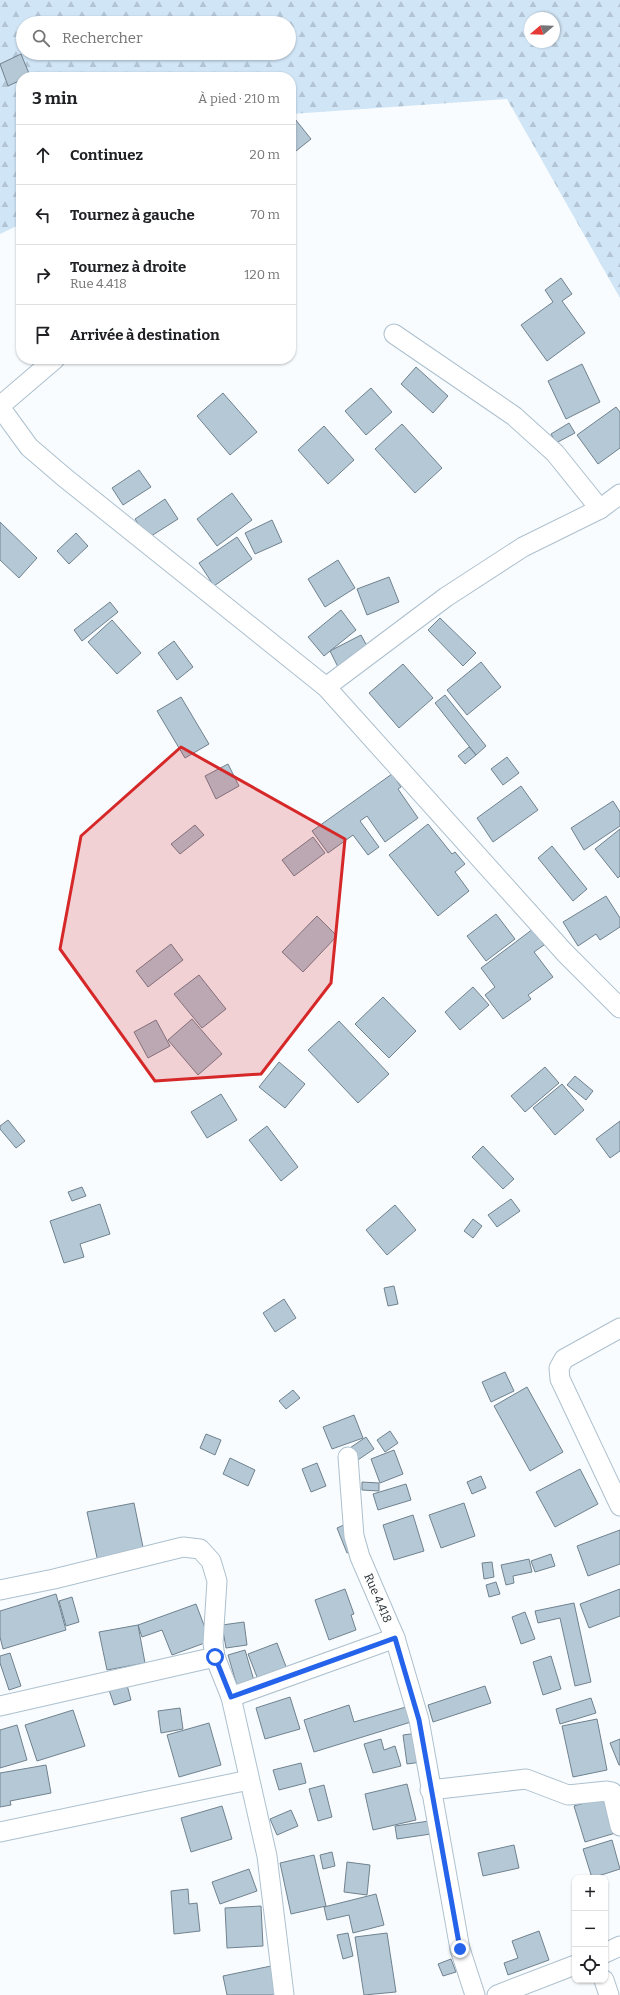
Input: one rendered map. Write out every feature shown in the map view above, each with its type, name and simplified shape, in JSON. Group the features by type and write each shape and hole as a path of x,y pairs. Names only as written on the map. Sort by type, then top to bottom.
{"street":[{"path":"394,334 514,416 554,453 600,509"},
{"path":"49,364 0,406 29,446 64,478 326,687 565,953 620,1008"},
{"path":"326,687 446,597 523,547 600,509 620,494"},
{"path":"620,1328 564,1359 559,1368 560,1379 620,1506"},
{"name":"Rue 4.418","path":"348,1457 354,1536 360,1557 395,1638 419,1720 430,1790 460,1949 476,1995"},
{"path":"0,1590 54,1579 183,1547 200,1549 211,1561 217,1582 213,1643 215,1657 231,1697 267,1856 284,1995"},
{"path":"231,1697 395,1638"},
{"path":"0,1706 215,1657"},
{"path":"430,1790 526,1779 568,1795 607,1791 612,1792 620,1826"},
{"path":"0,1832 249,1780"},
{"path":"608,1952 620,1946"},
{"path":"497,1995 572,1966"},
{"path":"605,1983 609,1995"}],"highlighted area":[{"path":"181,747 345,839 331,983 261,1074 155,1081 60,949 81,836"}],"green space":[{"path":"0,0 620,0 620,298 507,99 296,114 296,72 16,72 16,226 0,234"}],"building":[{"path":"16,56 16,60 23,60 28,72 16,72 16,82 8,86 0,64"},
{"path":"296,120 311,139 296,151"},
{"path":"561,278 572,294 562,301 585,333 547,361 521,325 553,302 545,290"},
{"path":"582,364 600,402 566,419 548,381"},
{"path":"416,367 448,396 433,413 401,384"},
{"path":"371,388 392,412 366,435 345,411"},
{"path":"223,393 257,432 230,455 197,416"},
{"path":"616,407 620,412 620,448 598,464 577,435"},
{"path":"569,423 575,433 556,443 551,434"},
{"path":"402,424 442,468 415,493 375,449"},
{"path":"324,426 354,460 328,484 298,450"},
{"path":"139,470 151,487 123,505 112,488"},
{"path":"232,493 252,520 217,546 197,519"},
{"path":"165,499 178,519 148,538 135,519"},
{"path":"272,520 282,542 255,554 245,533"},
{"path":"0,522 37,558 19,578 0,560"},
{"path":"76,533 88,546 69,564 57,551"},
{"path":"237,537 252,559 214,586 199,563"},
{"path":"338,560 355,588 325,607 308,579"},
{"path":"389,577 399,602 367,615 357,589"},
{"path":"110,602 118,612 82,641 74,630"},
{"path":"341,610 356,630 324,656 308,637"},
{"path":"440,618 476,653 463,666 428,630"},
{"path":"112,620 141,653 117,674 88,642"},
{"path":"361,635 373,657 341,673 330,651"},
{"path":"174,641 193,667 177,680 158,653"},
{"path":"481,662 501,687 467,715 447,690"},
{"path":"403,664 433,698 399,728 369,693"},
{"path":"445,695 486,746 476,755 435,703"},
{"path":"181,697 209,744 185,758 157,711"},
{"path":"469,747 476,755 465,764 458,756"},
{"path":"507,757 519,773 503,785 491,769"},
{"path":"228,764 239,786 216,799 205,776"},
{"path":"392,774 401,787 398,789 418,818 385,842 367,816 360,821 379,847 368,855 353,835 328,853 312,831"},
{"path":"521,786 538,810 493,842 477,818"},
{"path":"613,801 620,812 620,826 584,850 571,828"},
{"path":"428,824 452,854 455,852 465,864 455,872 469,891 438,916 389,855"},
{"path":"195,825 204,835 180,854 171,844"},
{"path":"620,829 620,876 618,878 595,849"},
{"path":"313,837 325,853 294,876 282,860"},
{"path":"552,846 587,889 573,901 538,858"},
{"path":"606,896 620,918 620,927 600,940 596,934 578,946 563,922"},
{"path":"496,914 515,939 486,961 467,936"},
{"path":"317,916 337,936 303,972 282,952"},
{"path":"533,929 544,945 534,952 553,977 528,995 531,999 503,1019 485,995 495,987 481,968"},
{"path":"171,944 183,960 148,987 136,971"},
{"path":"199,975 226,1009 202,1028 174,994"},
{"path":"473,987 489,1005 460,1030 445,1012"},
{"path":"383,997 416,1031 389,1058 355,1024"},
{"path":"192,1019 222,1054 198,1075 168,1040"},
{"path":"156,1020 170,1046 148,1058 134,1032"},
{"path":"339,1021 389,1074 358,1103 308,1050"},
{"path":"279,1062 305,1084 285,1108 259,1087"},
{"path":"545,1067 559,1083 525,1112 511,1096"},
{"path":"575,1076 593,1091 586,1100 567,1085"},
{"path":"562,1084 584,1110 555,1135 533,1108"},
{"path":"221,1094 237,1120 207,1138 191,1112"},
{"path":"8,1120 25,1141 16,1148 0,1129 0,1126"},
{"path":"620,1121 620,1151 610,1158 596,1139"},
{"path":"267,1126 298,1167 281,1181 249,1140"},
{"path":"483,1146 514,1179 503,1189 472,1157"},
{"path":"82,1187 86,1196 72,1201 68,1192"},
{"path":"511,1199 520,1211 497,1227 488,1215"},
{"path":"100,1204 110,1234 80,1244 84,1257 64,1263 50,1221"},
{"path":"395,1205 416,1230 387,1255 366,1230"},
{"path":"473,1219 482,1226 473,1238 464,1231"},
{"path":"394,1286 398,1304 388,1306 384,1288"},
{"path":"284,1299 296,1318 275,1332 263,1313"},
{"path":"505,1372 514,1391 491,1402 482,1382"},
{"path":"527,1387 563,1452 530,1471 494,1406"},
{"path":"293,1390 300,1398 286,1409 279,1401"},
{"path":"354,1415 363,1438 332,1449 323,1427"},
{"path":"390,1431 398,1443 385,1452 377,1440"},
{"path":"206,1434 221,1440 215,1455 200,1448"},
{"path":"366,1437 374,1449 352,1464 344,1452"},
{"path":"394,1450 403,1474 380,1483 371,1459"},
{"path":"230,1458 255,1470 248,1486 223,1474"},
{"path":"317,1463 326,1486 311,1492 302,1469"},
{"path":"580,1469 598,1504 555,1527 536,1492"},
{"path":"481,1476 486,1488 472,1494 467,1482"},
{"path":"362,1482 379,1483 379,1491 362,1490"},
{"path":"406,1484 411,1500 378,1510 373,1494"},
{"path":"134,1503 144,1552 98,1562 87,1512"},
{"path":"464,1503 475,1536 441,1548 429,1515"},
{"path":"413,1515 424,1551 394,1560 383,1525"},
{"path":"346,1524 356,1549 347,1553 337,1528"},
{"path":"620,1530 620,1564 588,1576 577,1546"},
{"path":"551,1554 555,1566 535,1572 531,1561"},
{"path":"529,1559 532,1572 513,1576 514,1583 506,1585 501,1565"},
{"path":"492,1562 494,1577 484,1579 482,1563"},
{"path":"496,1582 500,1594 489,1597 486,1585"},
{"path":"345,1589 354,1614 351,1615 356,1630 329,1640 315,1600"},
{"path":"620,1589 620,1616 589,1628 580,1604"},
{"path":"56,1594 66,1630 3,1649 0,1637 0,1611"},
{"path":"72,1597 79,1622 66,1626 59,1601"},
{"path":"574,1603 591,1682 575,1686 560,1618 538,1623 535,1611"},
{"path":"196,1604 210,1641 172,1655 162,1630 142,1637 138,1625"},
{"path":"525,1612 535,1639 521,1644 512,1617"},
{"path":"244,1622 247,1645 226,1648 222,1625"},
{"path":"138,1625 145,1663 107,1670 99,1632"},
{"path":"277,1643 288,1672 259,1682 248,1654"},
{"path":"245,1650 255,1684 238,1689 228,1655"},
{"path":"10,1653 21,1686 9,1690 0,1663 0,1656"},
{"path":"551,1656 561,1689 543,1695 533,1662"},
{"path":"127,1685 131,1700 114,1705 109,1690"},
{"path":"485,1686 491,1703 433,1722 428,1705"},
{"path":"290,1697 300,1729 265,1739 256,1708"},
{"path":"591,1698 596,1713 560,1724 556,1709"},
{"path":"349,1705 354,1722 406,1707 411,1722 314,1752 304,1720"},
{"path":"180,1708 183,1729 161,1733 158,1711"},
{"path":"73,1710 85,1746 37,1761 25,1725"},
{"path":"597,1719 607,1770 573,1777 562,1726"},
{"path":"209,1723 221,1765 179,1777 167,1735"},
{"path":"17,1725 27,1760 0,1768 0,1730"},
{"path":"425,1732 429,1761 407,1764 403,1735"},
{"path":"381,1739 384,1750 395,1746 401,1766 373,1773 364,1744"},
{"path":"620,1739 620,1765 619,1765 610,1743"},
{"path":"301,1763 306,1783 279,1790 273,1770"},
{"path":"46,1765 51,1793 10,1801 11,1805 0,1807 0,1773"},
{"path":"407,1784 416,1820 373,1830 365,1794"},
{"path":"324,1785 332,1817 318,1821 309,1789"},
{"path":"609,1796 619,1832 585,1842 574,1806"},
{"path":"222,1806 232,1839 191,1852 181,1818"},
{"path":"291,1810 298,1826 277,1835 270,1819"},
{"path":"429,1821 431,1834 397,1839 395,1826"},
{"path":"612,1840 620,1869 601,1875 591,1875 583,1849"},
{"path":"514,1845 519,1868 483,1876 478,1853"},
{"path":"332,1852 335,1866 323,1869 320,1855"},
{"path":"314,1855 326,1906 291,1914 280,1863"},
{"path":"347,1862 370,1865 367,1895 344,1892"},
{"path":"249,1869 257,1891 220,1904 212,1882"},
{"path":"188,1889 189,1904 197,1903 200,1931 174,1934 171,1891"},
{"path":"376,1894 384,1925 353,1933 349,1915 327,1920 324,1907"},
{"path":"261,1906 263,1946 227,1948 225,1908"},
{"path":"539,1931 549,1960 508,1975 504,1963 518,1958 512,1941"},
{"path":"348,1933 353,1956 343,1959 337,1935"},
{"path":"387,1933 396,1992 364,1995 355,1937"},
{"path":"451,1959 456,1972 443,1976 438,1964"},
{"path":"271,1966 277,1995 227,1995 223,1976"}],"route":[{"path":"215,1657 231,1697 395,1638 419,1720 430,1790 460,1949"}]}
